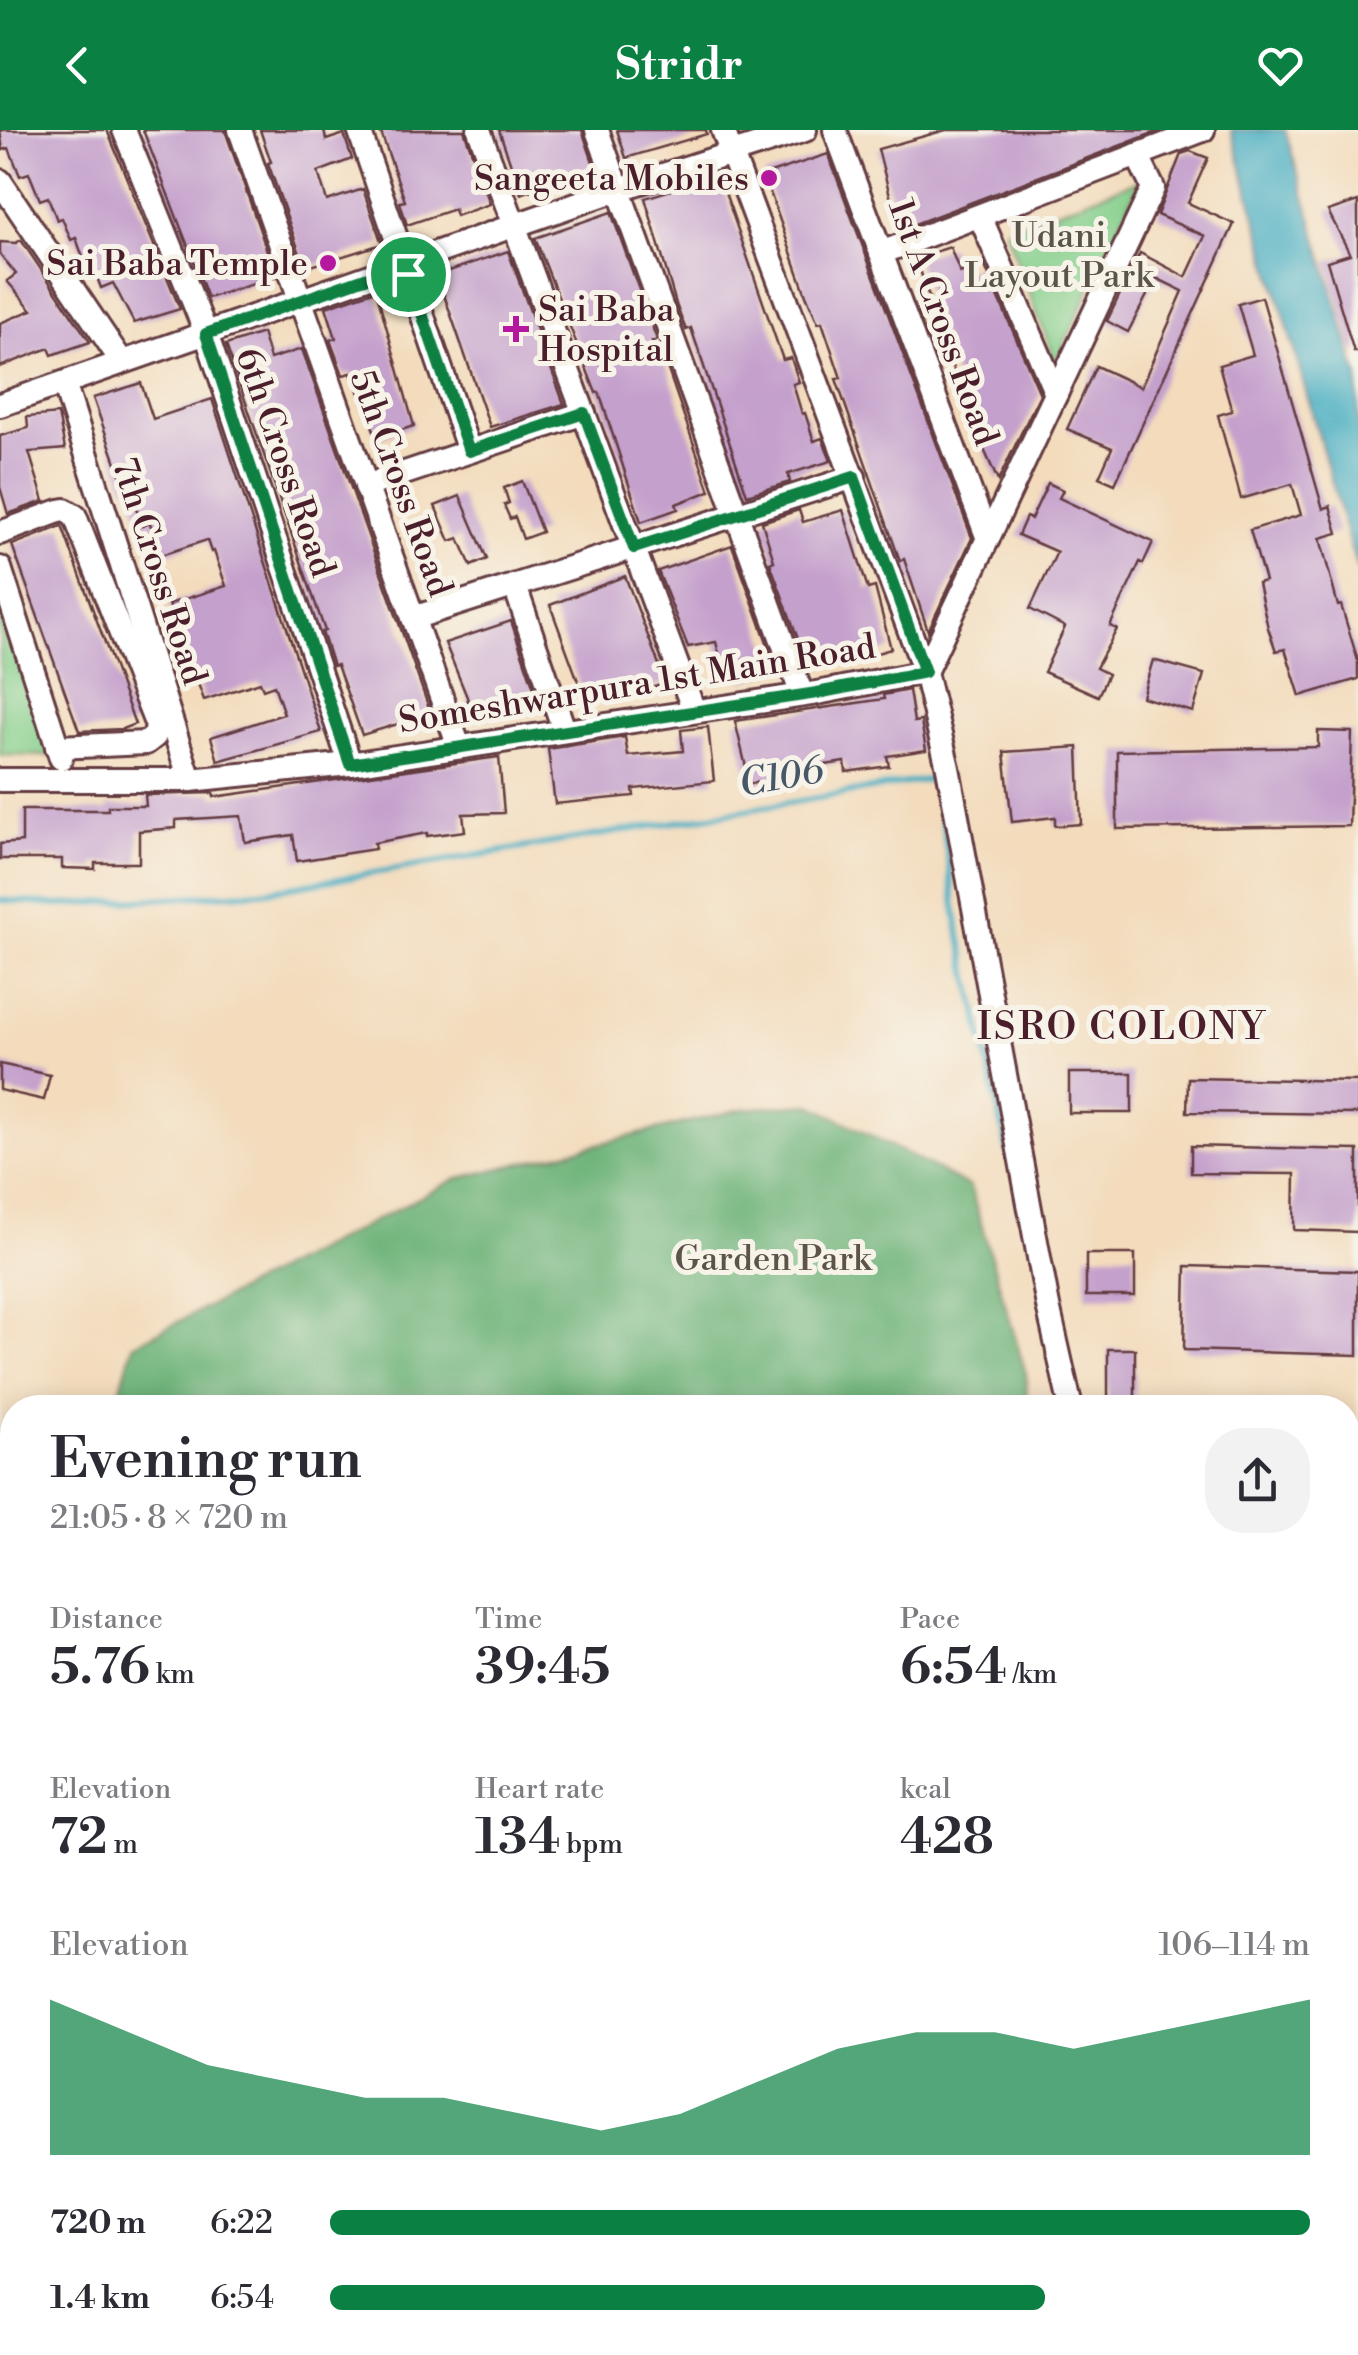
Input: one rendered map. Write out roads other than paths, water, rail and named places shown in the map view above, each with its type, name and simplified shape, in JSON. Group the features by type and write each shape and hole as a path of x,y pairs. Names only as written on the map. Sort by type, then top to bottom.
{"street":[{"name":"6th Cross Road","path":"124,130 206,334 350,764"},
{"name":"5th Cross Road","path":"240,130 459,747"},
{"path":"359,130 469,451"},
{"path":"480,130 694,711"},
{"path":"597,130 802,695"},
{"path":"0,405 619,189 727,141 806,130"},
{"name":"1st A Cross Road","path":"835,130 988,539"},
{"path":"882,254 1203,130"},
{"path":"727,141 925,672 948,768 1068,1395"},
{"path":"925,672 1153,188 1137,155"},
{"path":"0,181 122,362"},
{"path":"980,216 1056,394"},
{"name":"7th Cross Road","path":"64,383 190,780"},
{"path":"366,486 584,413"},
{"path":"413,618 854,477"},
{"path":"0,533 59,511 75,516 157,726 155,736 146,743 57,747"},
{"path":"0,568 69,780"},
{"path":"515,586 564,730"},
{"name":"Someshwarpura 1st Main Road","path":"0,780 190,780 350,764 802,695 925,672"}],"water":[{"path":"1231,130 1285,130 1358,376 1358,573"}],"waterway":[{"name":"C106","path":"0,900 59,905 261,892 936,778 958,926 1008,1153"},
{"name":"C106","path":"1054,1381 1057,1395"}],"place":[{"name":"Sangeeta Mobiles","path":"769,178"},
{"name":"Sai Baba Temple","path":"328,263"},
{"name":"Sai Baba Hospital","path":"516,329"}],"district":[{"name":"ISRO COLONY","path":"1122,1026"}],"park label":[{"name":"Udani Layout Park","path":"1059,255"},
{"name":"Garden Park","path":"773,1258"}]}
